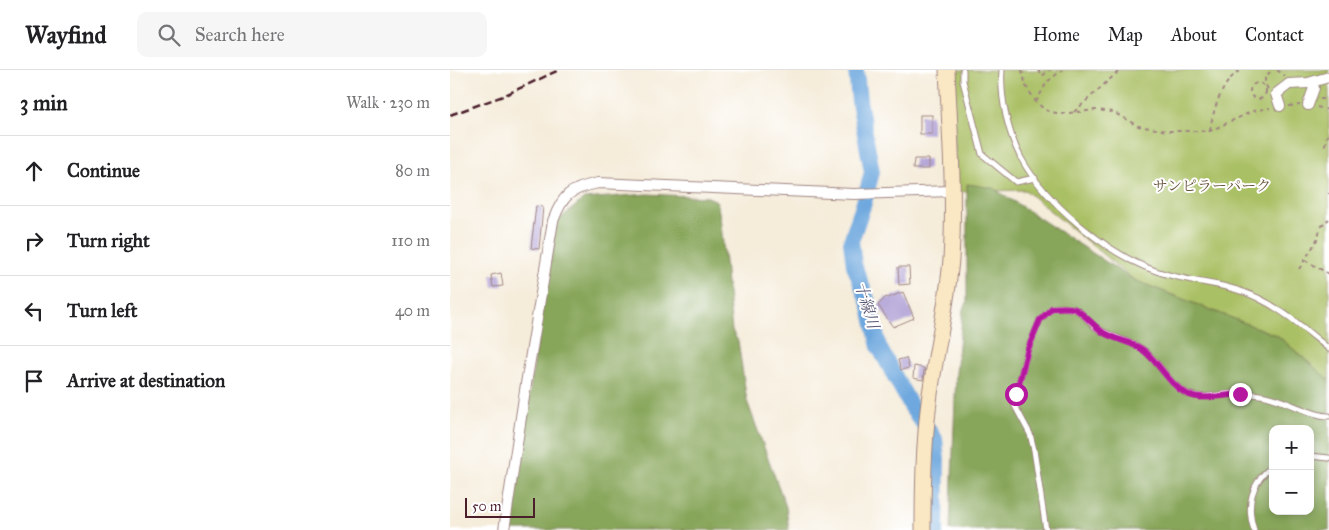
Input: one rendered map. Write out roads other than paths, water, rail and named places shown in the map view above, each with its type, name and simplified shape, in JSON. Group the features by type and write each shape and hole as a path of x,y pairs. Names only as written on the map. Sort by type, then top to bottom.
{"street":[{"path":"923,530 923,466 926,433 932,376 944,313 951,259 952,191 947,70"},
{"path":"1280,106 1276,94 1289,84 1308,83 1329,76"},
{"path":"1308,105 1314,88"},
{"path":"504,530 551,230 558,207 566,196 576,188 598,183 854,194 952,191"}],"lane":[{"path":"963,70 963,81 982,154 1016,182 1035,178"},
{"path":"1002,70 1006,118 1021,158 1046,193 1079,225 1115,251 1155,271 1232,288 1258,298 1297,322 1329,349"},
{"path":"1046,530 1030,434 1015,406 1016,394 1028,349 1040,320 1052,308 1076,309 1107,335 1143,349 1177,387 1187,394 1196,397 1240,394 1262,395 1329,416"},
{"path":"1314,456 1329,458"},
{"path":"1254,530 1249,508 1252,493 1259,480 1269,470"}],"waterway":[{"name":"十線川","path":"856,70 859,101 872,172 851,241 854,265 870,307 879,347 913,410 935,439 937,460 936,530"}],"railway":[{"path":"450,115 503,96 559,70"}],"park label":[{"name":"サンピラーパーク","path":"1212,186"}]}
